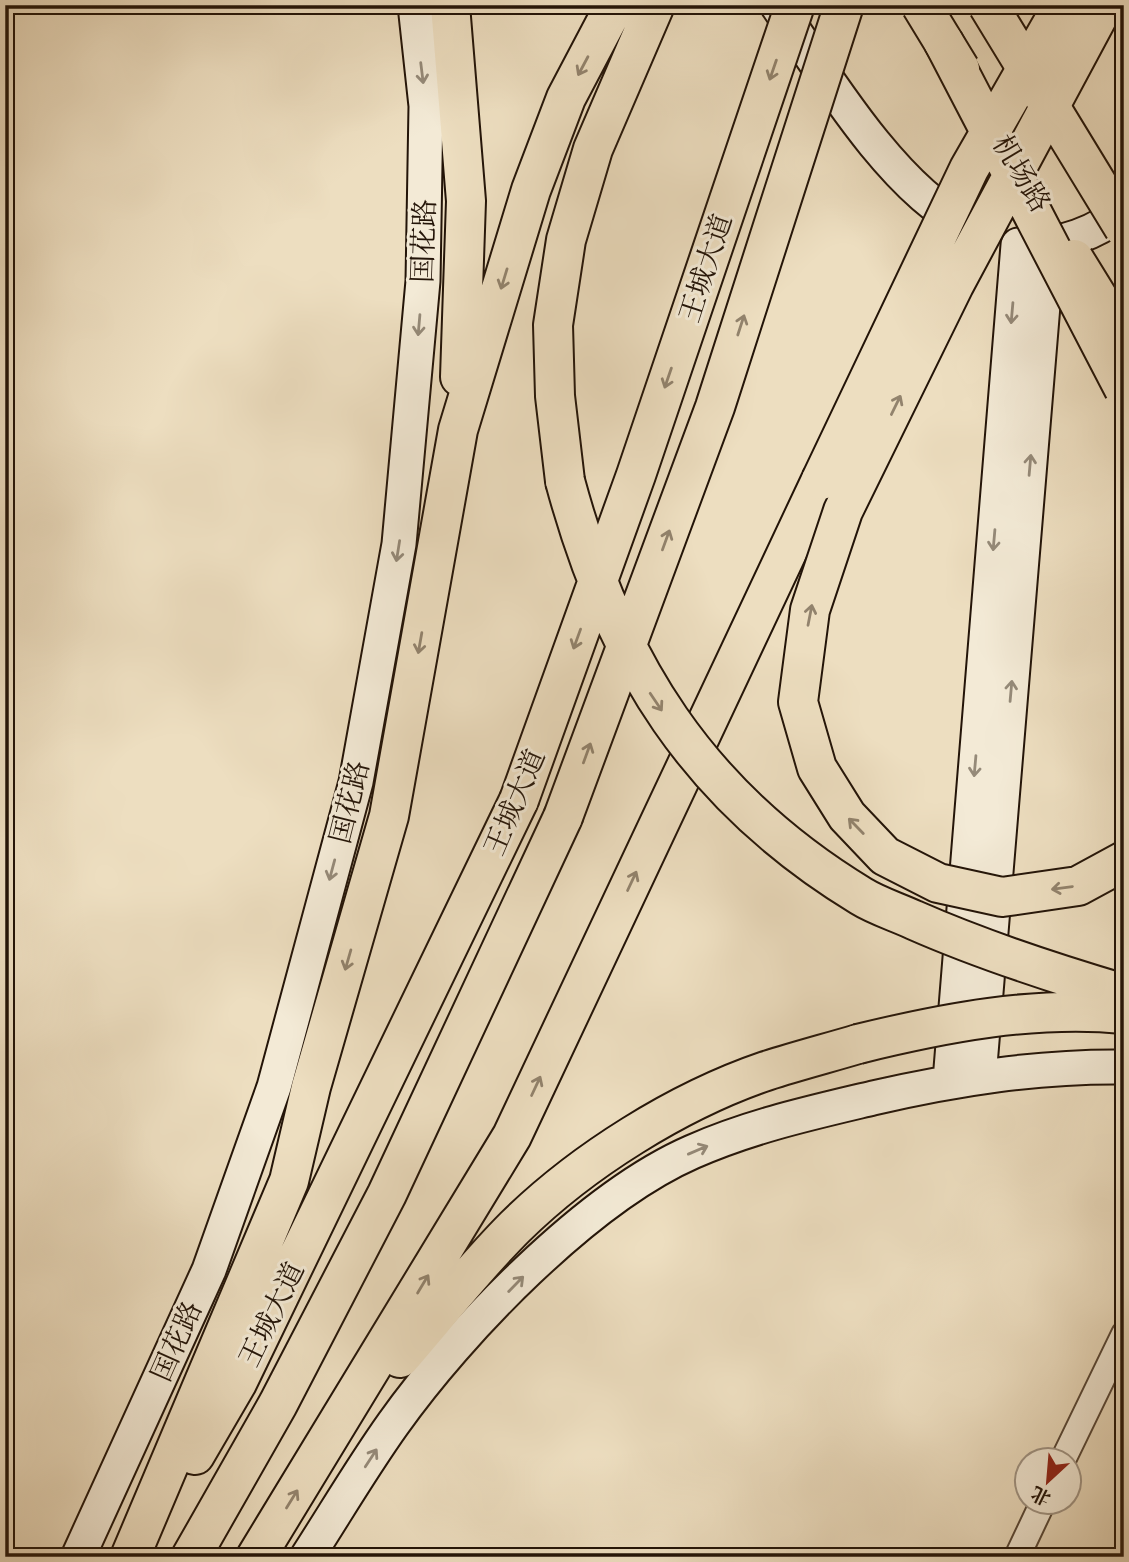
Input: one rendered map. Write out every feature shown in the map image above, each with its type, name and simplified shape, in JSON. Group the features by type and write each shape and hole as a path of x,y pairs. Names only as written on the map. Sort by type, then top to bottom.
{"main road":[{"name":"国花路","path":"78,1557 209,1270 274,1087 356,782 399,544 423,281 426,106 415,5"},
{"path":"450,5 466,201 458,430"},
{"path":"130,1557 289,1181 311,1087 389,816 458,430 531,190 566,98 615,5"},
{"path":"655,5 593,149 566,240 553,325 555,396 569,494 583,546 648,689 675,730 721,786 785,845 863,897 954,938 1124,994"},
{"path":"777,5 840,99 897,168 945,215 1000,240 1033,245 1110,223 1124,209"},
{"name":"王城大道","path":"136,1557 237,1382 519,800 631,488 795,5"},
{"name":"王城大道","path":"191,1557 278,1404 387,1194 563,817 715,407 844,5"},
{"name":"机场路","path":"921,5 1124,340"},
{"name":"机场路","path":"988,5 1124,228"},
{"path":"256,1557 328,1443 512,1136 969,169 1063,5"},
{"path":"1104,5 954,285 843,512 810,610 797,702 817,768 847,816 885,856 937,883 1002,897 1078,886 1124,861"},
{"path":"943,41 1124,389"},
{"path":"965,1079 1033,245"},
{"path":"328,1443 517,1225 557,1189 634,1135 719,1090 765,1071 858,1044 972,1020 1051,1014 1124,1014"},
{"path":"307,1557 394,1423 449,1355 572,1231 621,1194 689,1153 766,1123 965,1079 1070,1066 1124,1067"}],"street":[{"path":"1070,1446 1124,1334"},
{"path":"1017,1557 1037,1516"}]}
